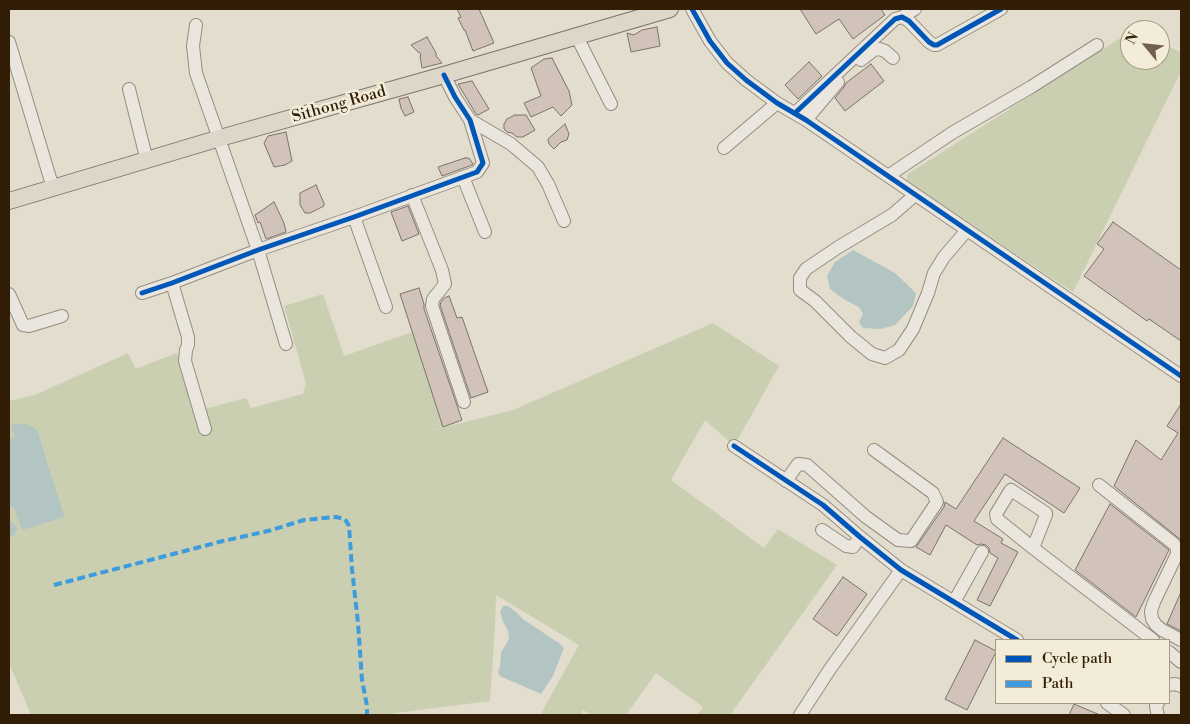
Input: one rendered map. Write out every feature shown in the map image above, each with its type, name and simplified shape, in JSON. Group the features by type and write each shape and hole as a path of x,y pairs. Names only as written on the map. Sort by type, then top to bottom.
{"main road":[{"name":"Sithong Road","path":"9,201 220,138 670,9"}],"street":[{"path":"692,9 710,41 727,63 746,80 777,103 888,176 1181,376"},
{"path":"800,117 894,19 902,17 915,9"},
{"path":"902,17 909,21 929,42 937,45 1002,9"},
{"path":"196,25 193,46 196,73 258,250 286,344"},
{"path":"576,36 611,104"},
{"path":"9,44 53,188"},
{"path":"888,176 952,133 1097,45"},
{"path":"800,117 874,50 885,51 893,58"},
{"path":"142,293 477,172 483,163 470,120 444,75"},
{"path":"130,89 147,160"},
{"path":"724,148 777,103"},
{"path":"470,120 511,144 538,167 548,184 564,221"},
{"path":"463,178 484,232"},
{"path":"412,195 442,270 445,284 433,299 432,306 464,402"},
{"path":"915,195 892,215 806,268 800,278 800,290 815,301 872,354 885,358 899,350 913,329 934,273 944,257 967,230"},
{"path":"354,217 386,307"},
{"path":"172,283 188,337 186,361 205,428"},
{"path":"9,294 23,325 29,326 62,316"},
{"path":"734,446 823,505 901,570 1015,639"},
{"path":"786,481 798,464 807,465 866,517 898,540 911,541 927,519 936,502 934,493 874,450"},
{"path":"1099,486 1176,546 1178,554 1151,611 1152,619 1156,625 1181,640"},
{"path":"1033,548 1046,513 1011,490 996,514 996,518 1033,548 1152,639"},
{"path":"822,530 846,546 853,547 860,537"},
{"path":"954,602 982,552"},
{"path":"800,715 830,668 901,570"},
{"path":"1170,653 1181,662"},
{"path":"1108,704 1124,715"}],"green space":[{"path":"1120,38 1120,70 1170,70 1170,47 1181,53 1181,71 1073,292 906,181 908,174"},
{"path":"323,294 344,356 412,332 443,427 422,433 513,410 713,323 779,366 734,446 705,420 671,480 764,548 778,529 837,565 730,715 697,715 703,707 656,673 626,715 592,715 583,710 580,715 541,715 579,645 496,595 490,701 379,715 31,715 9,663 9,401 35,395 128,353 136,369 177,353 197,409 205,409 246,398 251,408 303,394 306,383 284,306"}],"shaded area":[{"path":"853,250 895,273 916,293 913,306 895,325 881,329 863,328 859,322 863,314 859,307 830,289 827,276 835,262"},
{"path":"27,424 37,430 64,516 22,530 14,507 9,507 9,440 15,437 11,425"},
{"path":"9,519 17,528 14,535 9,537"},
{"path":"503,606 508,606 524,620 564,648 553,676 541,694 500,676 498,672 501,653 509,639 508,630 500,612"}],"building":[{"path":"457,9 479,9 494,43 473,51 458,18 461,17"},
{"path":"800,9 881,9 885,15 853,39 839,19 816,34"},
{"path":"657,27 660,46 631,52 627,33 634,35 642,30"},
{"path":"427,37 436,56 442,63 422,68 421,55 411,45"},
{"path":"552,58 569,91 572,105 561,116 553,107 531,117 524,103 541,96 531,68 544,59"},
{"path":"809,62 822,76 798,99 785,85"},
{"path":"871,64 884,81 845,111 835,98 846,83"},
{"path":"472,81 489,109 478,115 458,84"},
{"path":"408,97 414,112 405,116 399,99"},
{"path":"515,115 526,115 535,130 523,137 517,137 507,132 504,129 504,124 507,119"},
{"path":"565,124 569,134 567,140 561,142 554,149 549,144 548,139"},
{"path":"286,132 292,161 285,165 274,167 264,143 268,136"},
{"path":"469,158 473,164 442,176 438,167"},
{"path":"316,185 324,206 310,213 305,213 300,205 300,193"},
{"path":"274,202 286,232 266,239 260,222 258,223 255,215"},
{"path":"408,206 419,234 402,241 391,212"},
{"path":"1113,222 1181,270 1181,341 1149,319 1147,321 1084,276 1104,249 1097,244"},
{"path":"419,288 424,309 462,420 443,427 400,294"},
{"path":"449,296 457,318 462,317 488,392 471,398 440,305 444,298"},
{"path":"1181,404 1181,540 1114,486 1136,440 1161,460 1178,433 1167,426"},
{"path":"1003,438 1080,488 1064,513 1005,474 974,521 1003,539 1001,543 1018,552 990,606 977,600 998,558 990,553 986,545 977,545 946,525 930,555 916,547 944,507 945,502 956,509"},
{"path":"1110,504 1169,550 1136,617 1075,570"},
{"path":"843,577 867,594 837,636 813,619"},
{"path":"1181,592 1181,631 1167,624"},
{"path":"975,640 995,650 967,710 945,699"},
{"path":"1074,704 1100,715 1069,715"}],"marked path":[{"path":"54,585 268,531 304,520 336,517 345,519 349,526 362,680 367,715"}],"cycle path":[{"path":"692,9 710,41 727,63 746,80 777,103 806,120 1181,376"},
{"path":"795,113 895,19 902,17 909,21 929,42 937,45 1001,9"},
{"path":"142,293 477,172 483,163 470,120 444,75"},
{"path":"734,446 823,505 901,570 1015,639"}]}
